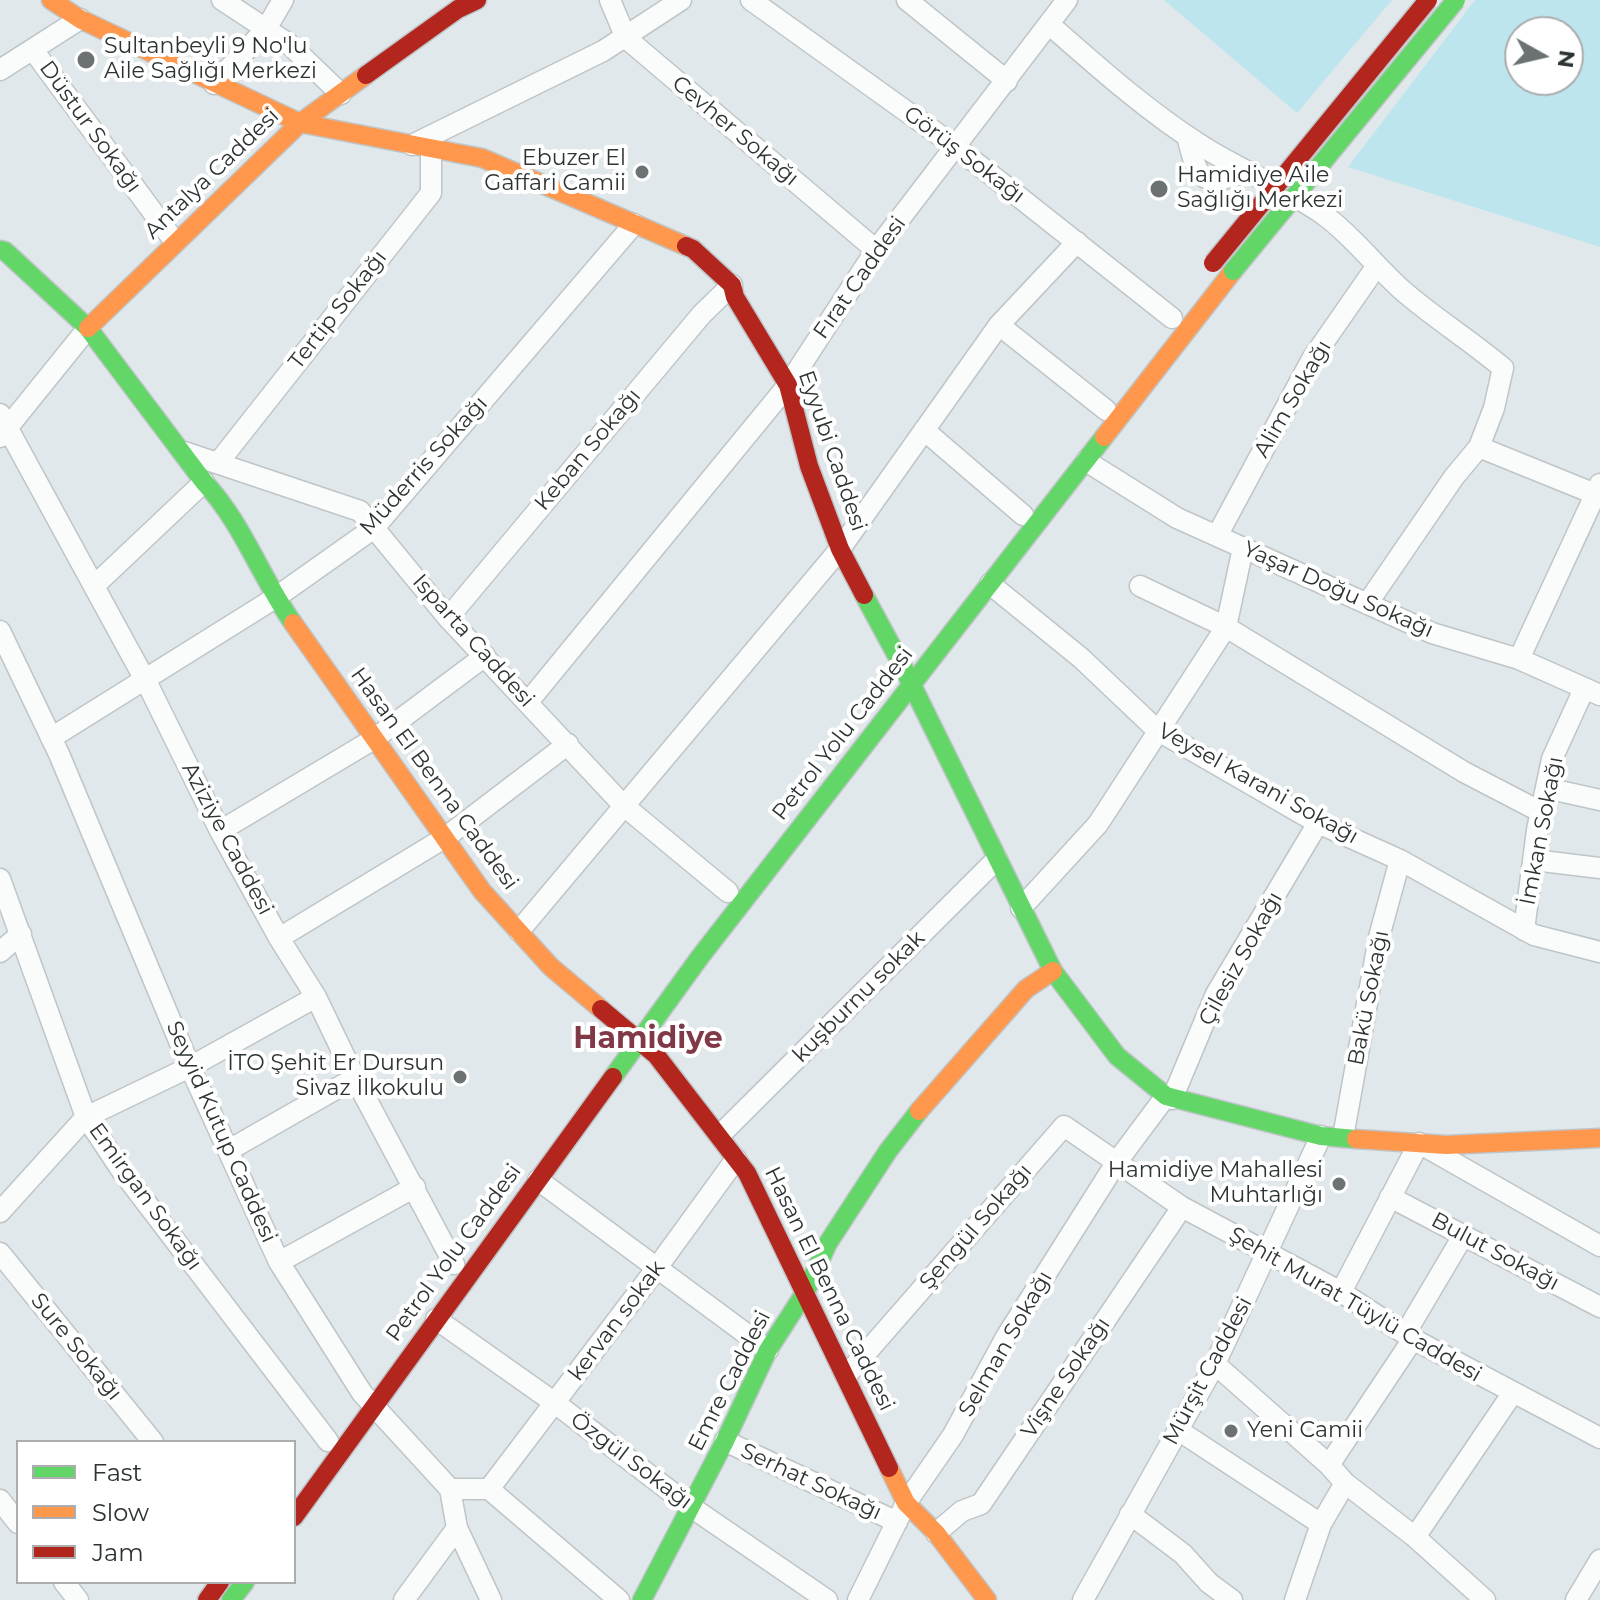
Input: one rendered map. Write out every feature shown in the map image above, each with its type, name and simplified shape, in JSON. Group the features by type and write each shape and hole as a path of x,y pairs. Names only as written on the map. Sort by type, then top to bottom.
{"street":[{"name":"Eyyubi Caddesi","path":"51,0 80,19 300,123 482,158 693,249 732,285 735,297 788,385 809,466 840,549 903,667 1053,971 1117,1056 1169,1097 1321,1136 1446,1145 1600,1138"},
{"path":"222,0 289,44 341,94"},
{"path":"214,84 266,29 283,0"},
{"name":"Antalya Caddesi","path":"88,328 300,123 458,9 477,0"},
{"name":"Cevher Sokağı","path":"610,0 626,38 876,250"},
{"path":"421,146 626,38 681,0"},
{"name":"Görüş Sokağı","path":"751,0 956,147 1077,242 1168,324"},
{"path":"907,0 1007,81"},
{"name":"Fırat Caddesi","path":"528,702 788,385 876,250 1067,0"},
{"path":"1209,268 1428,0"},
{"name":"Petrol Yolu Caddesi","path":"491,1215 700,957 1206,303 1456,0"},
{"name":"Düstur Sokağı","path":"0,70 80,19"},
{"path":"1050,25 1130,95 1187,136 1321,213 1344,231 1376,267 1408,295 1471,340 1503,368 1494,408 1479,447 1454,477 1367,604"},
{"name":"Düstur Sokağı","path":"33,50 175,242"},
{"name":"Tertip Sokağı","path":"218,463 431,193 421,146"},
{"name":"Müderris Sokağı","path":"51,738 275,598 374,528 634,224"},
{"path":"519,931 840,549 999,325 1077,242"},
{"path":"0,250 5,251 88,328 3,426"},
{"name":"Alim Sokağı","path":"1217,536 1312,359 1376,267"},
{"name":"Keban Sokağı","path":"448,618 702,314 732,285"},
{"name":"Petrol Yolu Caddesi","path":"296,1514 422,1316 538,1180 728,892 1106,410 1168,324"},
{"path":"999,325 1106,410"},
{"name":"Hasan El Benna Caddesi","path":"88,328 204,482 221,500 275,598 482,891 551,967 656,1055 747,1173 906,1503 936,1533 987,1600"},
{"name":"Aziziye Caddesi","path":"3,426 145,680 220,831 279,938 316,997 355,1078 454,1264"},
{"path":"924,430 1023,515"},
{"path":"1479,447 1598,491 1519,659"},
{"name":"Isparta Caddesi","path":"184,452 360,511 448,618 623,805 728,892"},
{"name":"Yaşar Doğu Sokağı","path":"1086,461 1177,518 1432,633 1519,659 1592,692"},
{"path":"94,586 204,482"},
{"path":"1021,908 1098,824 1226,627 1243,548"},
{"name":"Veysel Karani Sokağı","path":"990,584 1081,658 1157,730 1318,823 1400,860 1524,930 1600,952"},
{"path":"1140,586 1226,627 1464,772 1541,812"},
{"name":"Seyyid Kutup Caddesi","path":"0,631 51,738 190,1067 279,1262 368,1400 450,1489"},
{"path":"220,831 374,739 485,656"},
{"name":"İmkan Sokağı","path":"1524,930 1552,759 1592,692"},
{"path":"279,938 446,837 568,744"},
{"path":"1546,788 1600,800"},
{"name":"Çilesiz Sokağı","path":"1169,1097 1216,994 1318,823"},
{"name":"kuşburnu sokak","path":"720,1135 997,859"},
{"name":"Bakü Sokağı","path":"1343,1137 1379,937 1400,860"},
{"path":"1534,860 1600,868"},
{"name":"Emirgan Sokağı","path":"0,879 86,1117 122,1171 328,1441"},
{"path":"0,952 21,934"},
{"name":"Emre Caddesi","path":"642,1600 725,1441 768,1350 806,1291 828,1243 888,1151 932,1095 1026,989 1053,971"},
{"path":"0,1212 86,1117 190,1067 316,997"},
{"path":"229,1150 355,1078"},
{"name":"Selman Sokağı","path":"858,1600 906,1503 953,1435 1006,1337 1116,1163 1169,1097"},
{"name":"Şengül Sokağı","path":"846,1376 1064,1126 1116,1163"},
{"name":"Mürşit Caddesi","path":"1083,1600 1215,1364 1321,1136"},
{"path":"1341,1292 1419,1143 1600,1246"},
{"name":"kervan sokak","path":"489,1489 736,1159"},
{"name":"Şehit Murat Tüylü Caddesi","path":"1116,1163 1182,1207 1341,1292 1409,1337 1600,1438"},
{"path":"538,1180 768,1350"},
{"path":"279,1262 415,1187"},
{"name":"Bulut Sokağı","path":"1390,1197 1600,1307"},
{"name":"Vişne Sokağı","path":"936,1533 962,1511 981,1504 1182,1207"},
{"path":"1329,1465 1409,1337 1463,1236"},
{"name":"Sure Sokağı","path":"0,1253 151,1440"},
{"name":"Petrol Yolu Caddesi","path":"302,1474 328,1441 368,1400 422,1316"},
{"name":"Özgül Sokağı","path":"422,1316 555,1403 691,1507 827,1600"},
{"path":"1215,1364 1329,1465 1345,1483 1415,1537 1485,1600"},
{"path":"1415,1537 1512,1394"},
{"path":"1178,1430 1321,1524"},
{"name":"Serhat Sokağı","path":"725,1441 897,1522"},
{"path":"1295,1600 1321,1524 1345,1483"},
{"path":"491,1600 457,1528 450,1489 489,1489 619,1600"},
{"path":"0,1500 16,1520"},
{"path":"1130,1514 1183,1554 1209,1583 1232,1600"},
{"path":"404,1600 457,1528"},
{"path":"1576,1600 1600,1560"},
{"path":"66,1584 78,1600"},
{"path":"231,1600 243,1584"}],"shaded area":[{"path":"1164,0 1392,0 1297,113"},
{"path":"1475,0 1600,0 1600,247 1348,167"}],"traffic: fast":[{"path":"1233,271 1456,0"},
{"path":"0,250 5,251 88,328 229,515 293,623"},
{"path":"613,1077 700,957 1104,437"},
{"path":"864,595 903,667 1053,971 1117,1056 1166,1096 1321,1136 1356,1139"},
{"path":"642,1600 725,1441 768,1350 806,1291 828,1243 888,1151 919,1111"},
{"path":"231,1600 243,1584"}],"traffic: slow":[{"path":"51,0 80,19 300,123 482,158 686,246"},
{"path":"88,328 300,123 366,75"},
{"path":"1104,437 1233,271"},
{"path":"293,623 482,891 551,967 601,1009"},
{"path":"919,1111 1026,989 1053,971"},
{"path":"1356,1139 1446,1145 1600,1138"},
{"path":"889,1468 906,1503 936,1533 987,1600"}],"traffic: jam":[{"path":"366,75 458,9 477,0"},
{"path":"1213,263 1428,0"},
{"path":"686,246 732,285 735,297 788,385 809,466 840,549 864,595"},
{"path":"601,1009 656,1055 747,1173 889,1468"},
{"path":"296,1514 613,1077"},
{"path":"207,1600 219,1584"}],"place":[{"name":"Sultanbeyli 9 No'lu Aile Sağlığı Merkezi","path":"86,60"},
{"name":"Ebuzer El Gaffari Camii","path":"642,172"},
{"name":"Hamidiye Aile Sağlığı Merkezi","path":"1159,189"},
{"name":"İTO Şehit Er Dursun Sivaz İlkokulu","path":"460,1077"},
{"name":"Hamidiye Mahallesi Muhtarlığı","path":"1339,1184"},
{"name":"Yeni Camii","path":"1231,1431"}],"district":[{"name":"Hamidiye","path":"648,1039"}]}
